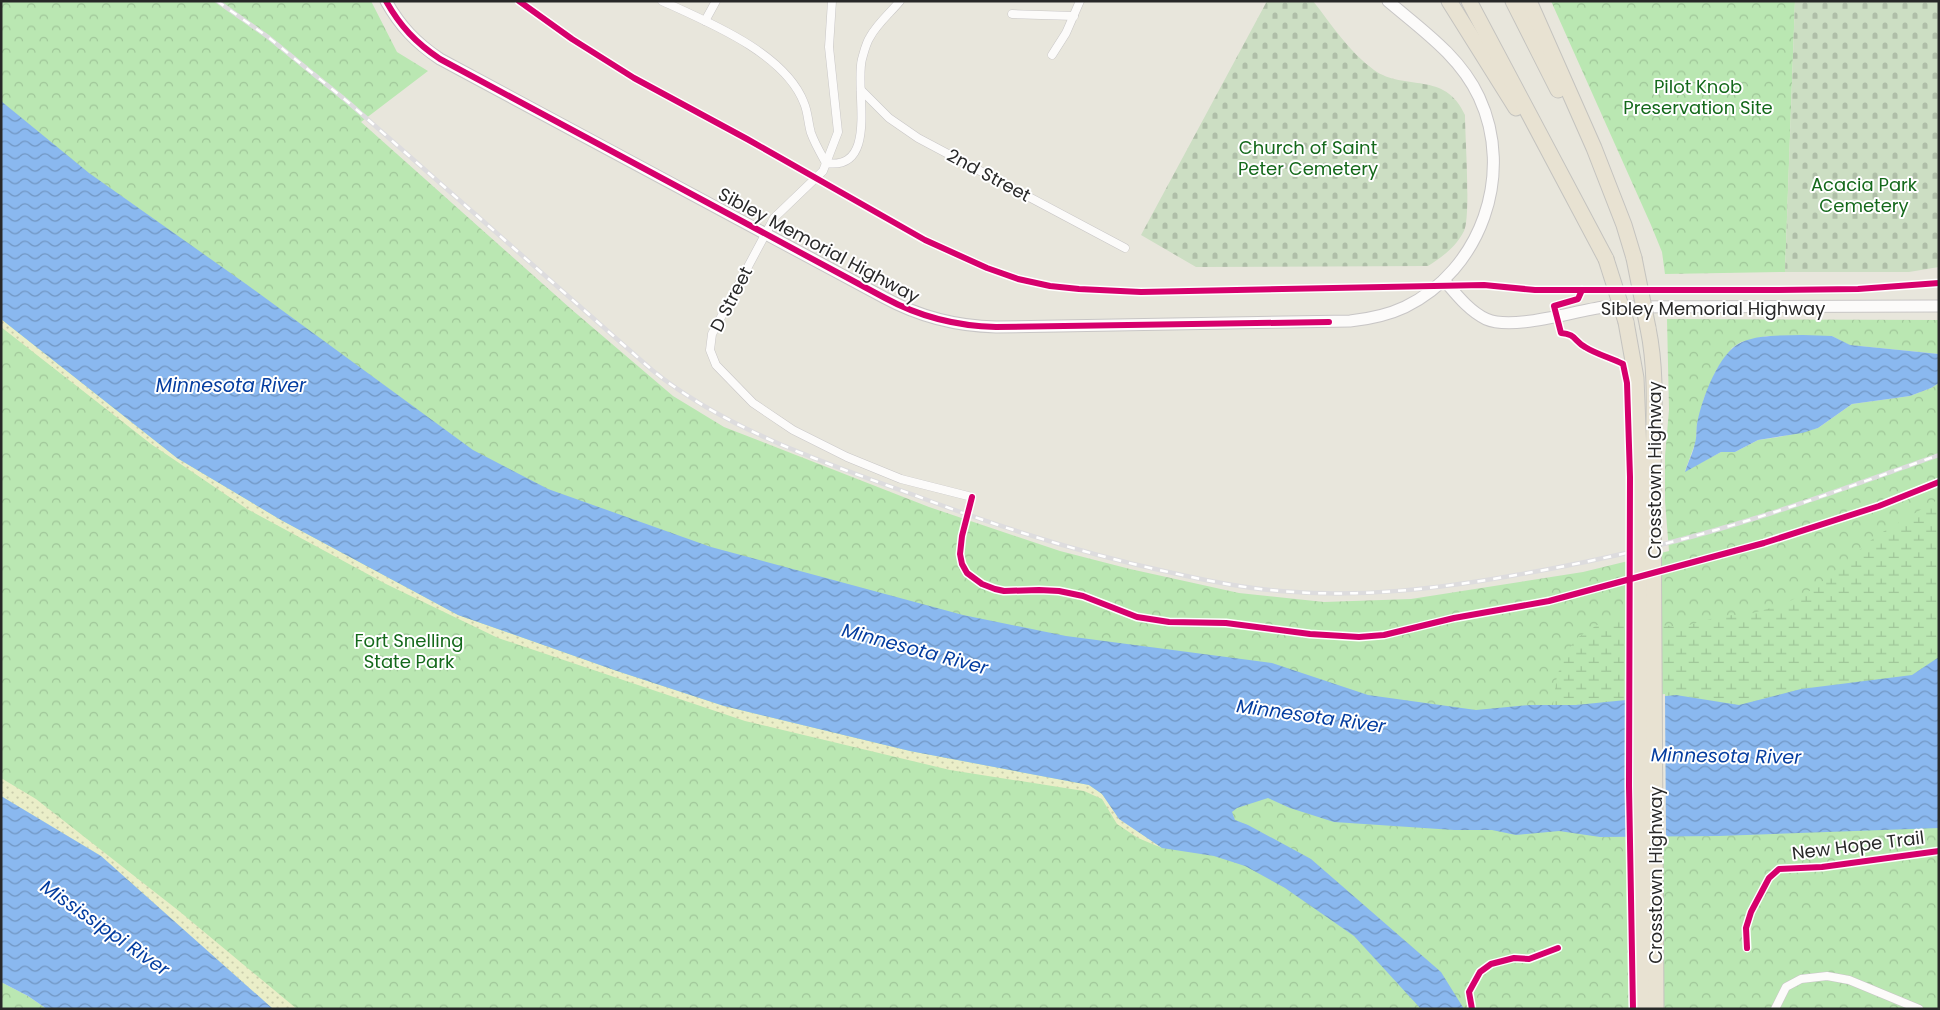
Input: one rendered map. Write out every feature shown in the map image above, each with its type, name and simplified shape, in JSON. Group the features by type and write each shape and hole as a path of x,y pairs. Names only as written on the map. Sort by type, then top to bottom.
{"highway":[{"path":"1449,1 1584,218"},
{"path":"1469,1 1584,218"},
{"path":"1513,1 1617,207"},
{"path":"1529,1 1579,113 1617,207"},
{"name":"Crosstown Highway","path":"1617,207 1634,258 1653,352 1654,371 1646,477"},
{"name":"Crosstown Highway","path":"1584,218 1606,259 1626,322 1636,378 1646,477 1656,1009"},
{"path":"1643,1009 1639,549 1646,477"}],"main road":[{"name":"Sibley Memorial Highway","path":"386,1 408,34 440,59 905,309 936,320 978,327 1350,321 1377,317 1404,308 1444,280 1465,256 1484,220 1493,182 1492,140 1485,111 1466,75 1439,45 1388,1"},
{"name":"Sibley Memorial Highway","path":"1444,280 1478,314 1506,324 1539,320 1604,306 1939,306"}],"street":[{"path":"662,1 705,21 762,52 787,75 804,103 810,132 826,163 836,165 848,160 854,154 861,140 862,62 870,37 900,1"},
{"path":"705,21 716,1"},
{"name":"D Street","path":"832,1 829,47 838,132 826,163 817,178 804,187 774,218 712,334 710,350 716,365 753,403 793,430 847,457 901,479 972,497"},
{"path":"1052,56 1080,1"},
{"path":"1012,14 1074,16"},
{"name":"2nd Street","path":"861,90 889,118 918,138 1125,248"},
{"path":"1775,1009 1786,987 1801,979 1826,976 1848,980 1919,1009"}],"green space":[{"name":"Fort Snelling State Park","path":"1,1 371,1 397,52 428,71 361,122 571,309 673,396 724,427 929,507 1060,551 1130,569 1239,593 1324,602 1411,599 1583,572 1669,551 1665,501 1665,456 1669,410 1667,319 1939,320 1939,354 1849,345 1832,336 1767,336 1741,342 1732,348 1717,369 1704,398 1697,424 1696,441 1685,471 1721,452 1735,452 1758,440 1818,428 1852,404 1910,396 1939,383 1939,1009 273,1009 101,856 1,796"},
{"name":"Church of Saint Peter Cemetery","path":"1267,1 1313,1 1349,47 1374,70 1398,80 1436,87 1447,92 1457,101 1465,115 1466,223 1461,237 1453,247 1428,266 1196,267 1141,235"},
{"name":"Pilot Knob Preservation Site","path":"1551,1 1795,1 1785,272 1665,274 1662,252 1651,225"},
{"name":"Acacia Park Cemetery","path":"1795,1 1939,1 1939,267 1909,272 1785,272"},
{"path":"1939,499 1939,657 1912,675 1801,689 1739,705 1676,695 1576,705 1553,705 1557,675 1574,640 1605,620 1682,627 1721,616 1749,614 1782,605 1808,592 1823,581 1876,536"},
{"path":"1,982 28,996 47,1009 1,1009"}],"sand":[{"path":"1,319 177,458 281,520 458,615 617,671 724,706 910,751 1089,785 1102,794 1120,819 1162,848 1138,838 1117,824 1102,799 1084,791 950,770 745,721 498,638 386,584 247,509 151,444 1,327"},
{"path":"1,778 36,799 179,911 297,1009 273,1009 101,856 1,796"}],"water":[{"name":"Minnesota River","path":"1,101 89,173 246,284 473,450 548,489 711,547 963,615 1066,636 1272,663 1368,695 1476,710 1530,705 1576,705 1676,695 1739,705 1801,689 1912,675 1939,657 1939,828 1719,836 1600,837 1559,831 1516,835 1492,830 1454,830 1334,822 1290,808 1268,798 1237,808 1232,812 1235,820 1311,859 1441,972 1464,1009 1421,1009 1354,936 1285,888 1245,866 1214,856 1162,848 1119,819 1102,794 1089,785 910,751 724,706 617,671 458,615 281,520 177,458 1,319"},
{"path":"1803,335 1832,336 1850,345 1939,354 1939,383 1910,396 1852,404 1818,428 1802,433 1758,440 1735,452 1721,452 1685,472 1694,447 1702,403 1712,378 1726,355 1734,347 1749,339"},
{"name":"Mississippi River","path":"1,796 101,856 273,1009 47,1009 28,996 1,982"}],"pier":[{"path":"1665,694 1666,839 1628,838 1627,698"}],"railway":[{"path":"217,1 268,37 348,102 652,370 712,410 777,443 977,518 1042,539 1140,566 1253,588 1310,593 1398,591 1486,580 1547,570 1669,543 1782,510 1939,455"}],"cycle path":[{"path":"386,1 409,33 423,47 440,59 898,305 925,315 966,325 996,327 1329,322"},
{"path":"519,1 572,39 634,78 747,139 925,240 987,268 1018,279 1050,286 1141,292 1484,285 1535,290 1769,290 1858,289 1939,283"},
{"path":"1582,290 1578,299 1554,306 1561,333 1570,335 1581,345 1623,364 1627,383 1630,477 1629,786 1633,1009"},
{"path":"972,497 962,536 960,554 962,564 967,573 982,584 995,589 1004,591 1059,591 1083,596 1137,617 1169,622 1226,623 1310,634 1359,637 1384,635 1454,618 1549,601 1764,543 1879,506 1939,482"},
{"name":"New Hope Trail","path":"1747,948 1746,928 1751,912 1769,878 1779,869 1822,867 1939,851"},
{"path":"1472,1009 1469,992 1480,972 1491,964 1514,958 1529,959 1558,948"}]}
